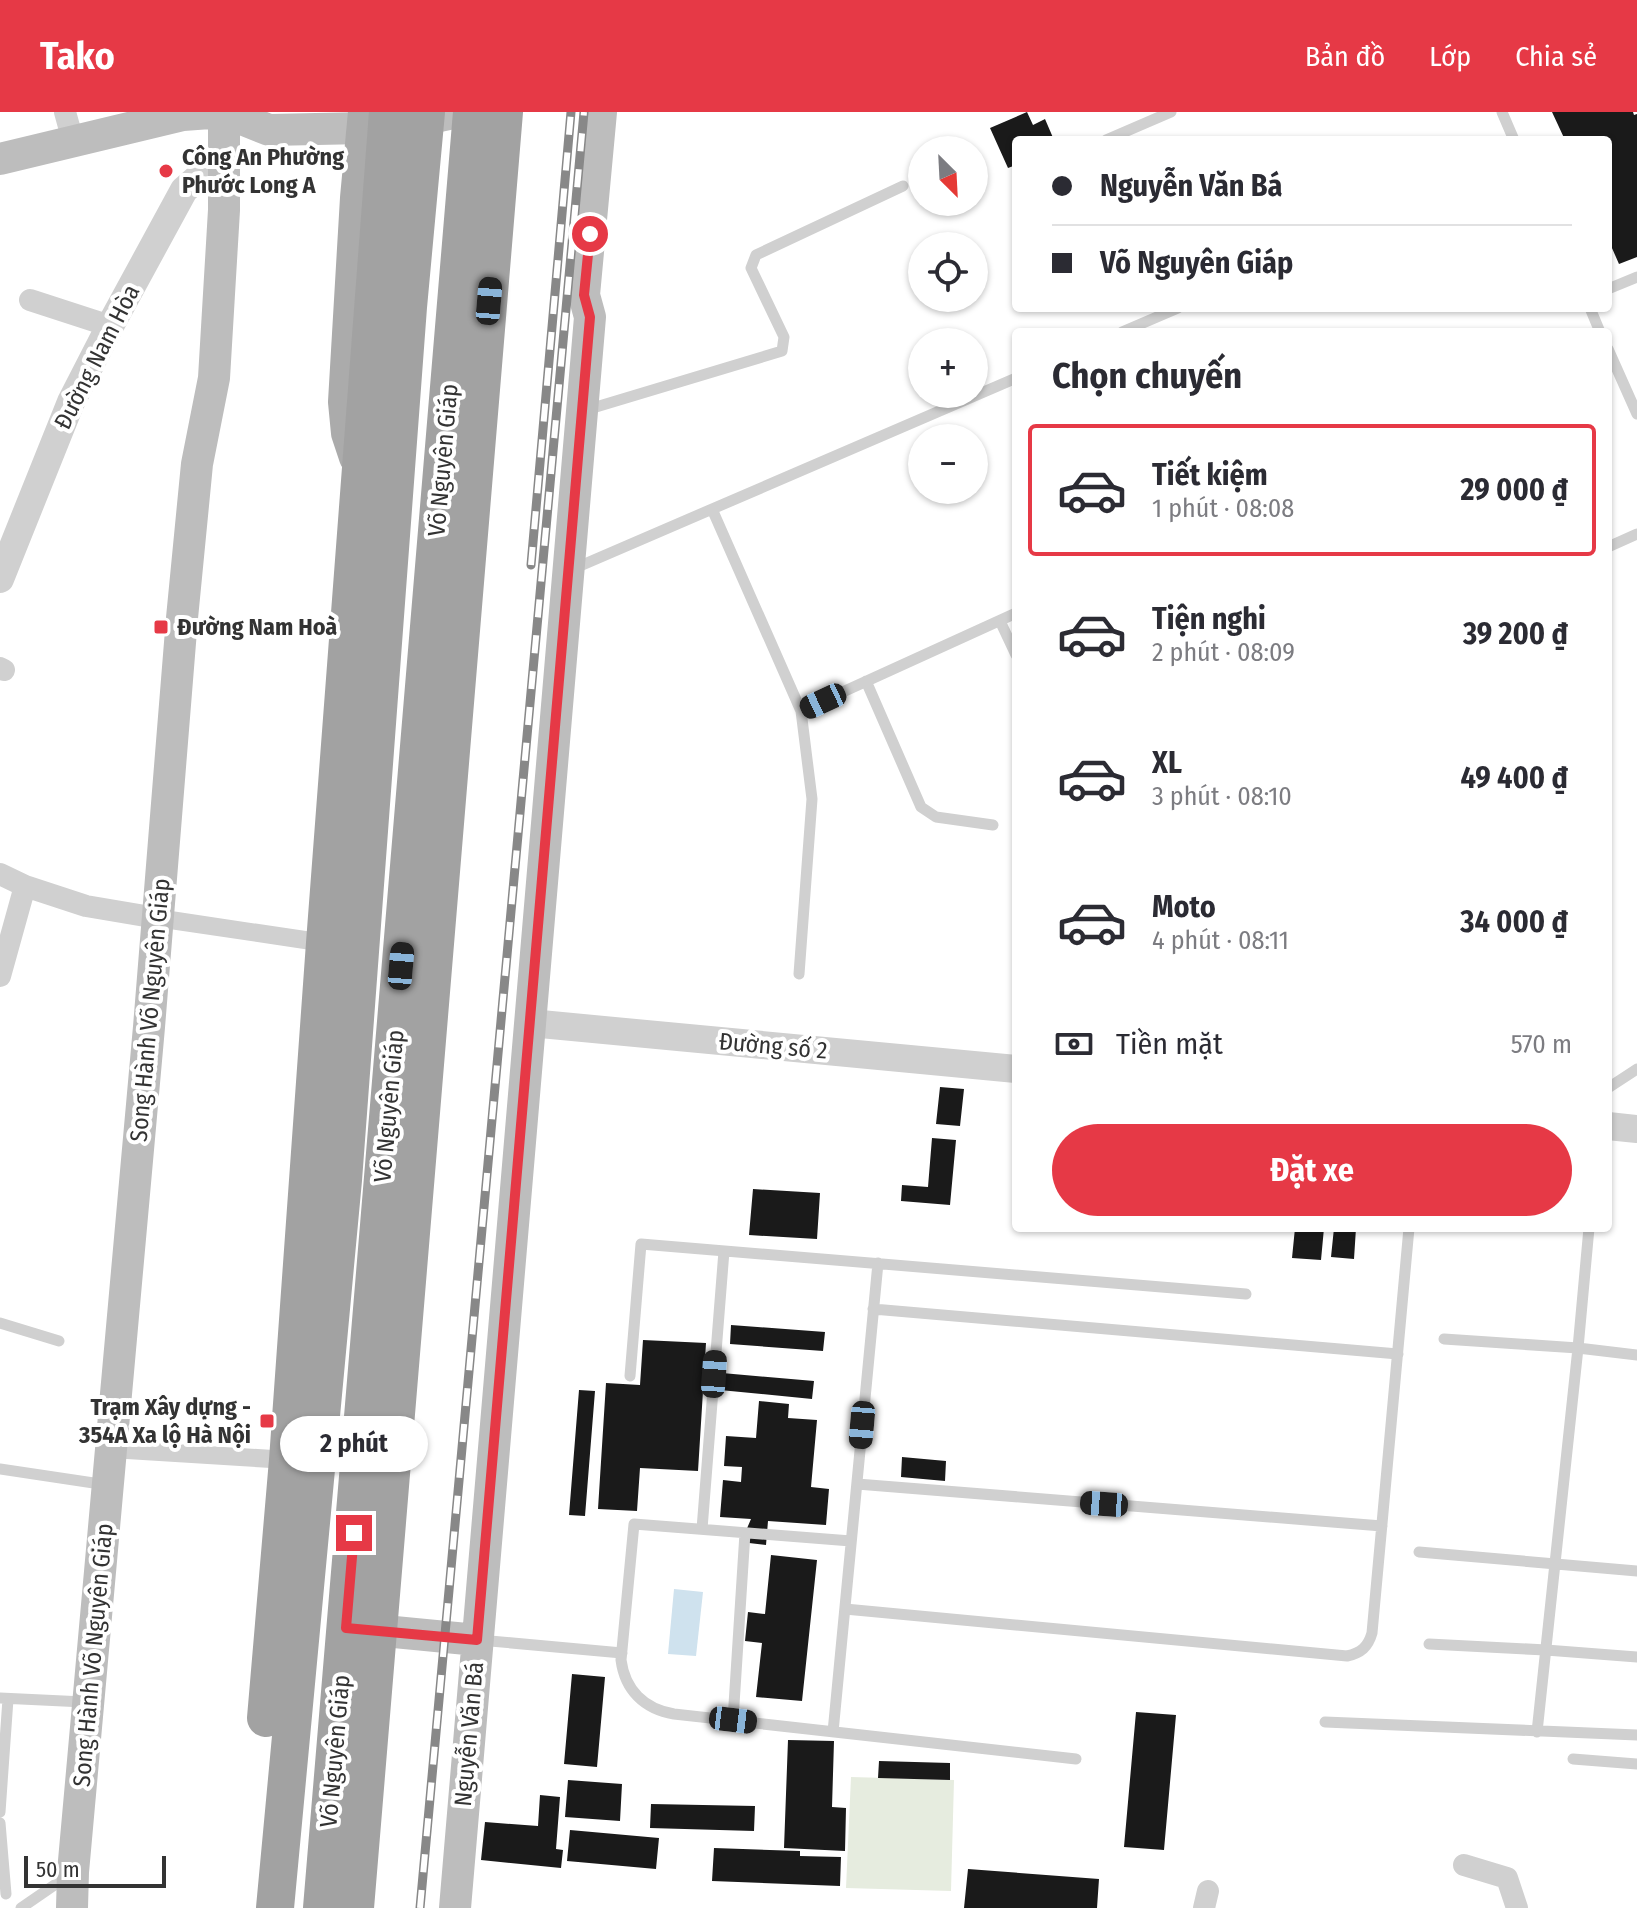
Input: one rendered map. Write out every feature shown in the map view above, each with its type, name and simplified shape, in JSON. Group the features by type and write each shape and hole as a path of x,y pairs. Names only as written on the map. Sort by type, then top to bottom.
{"highway":[{"name":"Võ Nguyên Giáp","path":"355,1908 362,1629 472,112"},
{"name":"Võ Nguyên Giáp","path":"322,1908 362,1629 504,112"},
{"name":"Võ Nguyên Giáp","path":"275,1908 343,1180 413,252 421,166 436,114"},
{"path":"376,119 421,166"},
{"path":"249,1908 288,1460 373,313 376,119"},
{"path":"373,313 413,252"}],"main road":[{"path":"0,159 69,127 183,115 224,112 269,130 436,114"},
{"name":"Song Hành Võ Nguyên Giáp","path":"72,1908 182,618 197,464 214,378 224,210 224,112"},
{"name":"Nguyễn Văn Bá","path":"455,1908 590,317 584,295 601,112"},
{"name":"Nguyễn Văn Bá","path":"590,317 602,296 619,112"},
{"path":"361,465 349,433 346,402 358,198 376,119"},
{"path":"362,1629 477,1640"}],"street":[{"name":"Đường Nam Hòa","path":"0,579 71,402 110,326 184,190 224,155"},
{"path":"30,300 110,326"},
{"path":"0,874 25,886 86,906 325,943"},
{"path":"0,976 25,886"},
{"name":"Đường số 2","path":"530,1023 1012,1069"},
{"path":"1612,1126 1637,1129"},
{"path":"111,1449 288,1460"},
{"path":"1464,1865 1507,1878 1517,1908"}],"lane":[{"path":"1115,136 1171,112"},
{"path":"1502,112 1512,136"},
{"path":"582,412 782,351 784,337 751,268 756,255 903,186"},
{"path":"1612,287 1637,277"},
{"path":"1131,328 1169,312"},
{"path":"1612,357 1634,400 1637,414"},
{"path":"568,570 1012,380"},
{"path":"712,509 801,711 812,799 799,974"},
{"path":"1612,545 1637,534"},
{"path":"801,711 1012,615"},
{"path":"1000,621 1012,646"},
{"path":"866,681 921,807 936,817 993,825"},
{"path":"1612,1085 1637,1069"},
{"path":"845,1609 1347,1656 1363,1650 1370,1640 1409,1232"},
{"path":"1537,1732 1589,1232"},
{"path":"630,1376 641,1244 1246,1294"},
{"path":"702,1529 724,1251"},
{"path":"833,1732 878,1263"},
{"path":"873,1309 1398,1354"},
{"path":"0,1323 59,1341"},
{"path":"1444,1339 1637,1355"},
{"path":"0,1469 107,1485"},
{"path":"857,1484 1382,1526"},
{"path":"851,1541 634,1524 622,1653 626,1680 637,1697 663,1712 1076,1759"},
{"path":"733,1720 745,1533"},
{"path":"1419,1552 1637,1571"},
{"path":"477,1640 622,1653"},
{"path":"1429,1644 1637,1657"},
{"path":"0,1812 4,1698 89,1703"},
{"path":"1325,1722 1637,1735"},
{"path":"1573,1759 1637,1764"},
{"path":"0,1823 6,1894"},
{"path":"21,1908 73,1872"}],"shaded area":[{"path":"851,1777 954,1780 951,1891 846,1888"}],"water":[{"path":"674,1589 703,1592 696,1656 668,1654"}],"building":[{"path":"1027,112 1033,125 1045,119 1052,136 1012,136 1012,166 1008,168 990,128"},
{"path":"1552,112 1637,114 1637,257 1619,264 1612,248 1612,136 1563,136"},
{"path":"940,1087 964,1089 960,1126 936,1124"},
{"path":"932,1138 956,1140 950,1205 901,1201 902,1185 928,1187"},
{"path":"753,1189 820,1193 817,1239 749,1235"},
{"path":"1295,1232 1324,1232 1321,1260 1292,1258"},
{"path":"1334,1232 1356,1232 1354,1259 1331,1257"},
{"path":"731,1325 825,1332 823,1351 730,1344"},
{"path":"643,1340 706,1343 698,1471 640,1468 637,1511 598,1509 606,1383 640,1385"},
{"path":"722,1373 814,1381 812,1399 720,1390"},
{"path":"579,1390 595,1391 585,1516 569,1515"},
{"path":"759,1401 789,1404 788,1418 817,1420 811,1487 829,1489 826,1525 768,1521 766,1545 749,1543 745,1533 751,1519 720,1517 723,1480 741,1482 742,1467 724,1466 726,1436 756,1438"},
{"path":"902,1457 946,1461 945,1481 901,1477"},
{"path":"771,1555 817,1560 802,1701 756,1697 762,1643 745,1641 748,1612 765,1614"},
{"path":"572,1674 605,1677 597,1767 564,1764"},
{"path":"1136,1712 1176,1715 1164,1850 1124,1847"},
{"path":"788,1740 834,1741 832,1807 846,1808 845,1851 784,1848"},
{"path":"879,1761 950,1763 950,1780 878,1778"},
{"path":"568,1780 622,1784 620,1821 565,1817"},
{"path":"540,1795 560,1797 556,1849 563,1850 561,1868 481,1860 485,1822 538,1826"},
{"path":"651,1804 755,1806 754,1831 650,1828"},
{"path":"570,1830 659,1838 656,1869 567,1861"},
{"path":"714,1848 800,1851 800,1856 841,1857 840,1886 712,1881"},
{"path":"968,1869 1099,1879 1097,1908 964,1908"}],"railway":[{"path":"531,565 571,112"},
{"path":"420,1908 584,112"}],"place":[{"name":"Công An Phường Phước Long A","path":"166,171"},
{"name":"Đường Nam Hoà","path":"161,627"},
{"name":"Trạm Xây dựng - 354A Xa lộ Hà Nội","path":"267,1421"}],"route":[{"path":"354,1533 346,1628 477,1640 590,317 584,295 590,234"}]}
